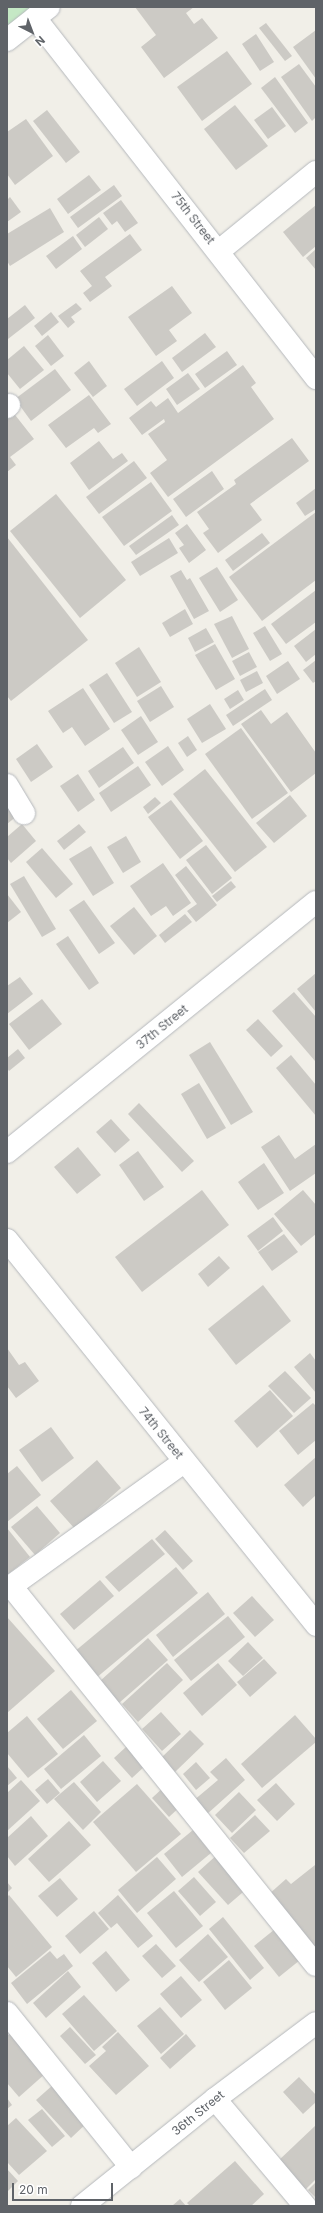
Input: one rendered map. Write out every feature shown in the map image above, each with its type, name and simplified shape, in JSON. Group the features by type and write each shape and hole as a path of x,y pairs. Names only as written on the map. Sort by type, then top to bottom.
{"street":[{"path":"7,40 42,12"},
{"name":"75th Street","path":"42,12 67,60 219,251 316,378"},
{"path":"219,251 316,172"},
{"path":"7,785 24,813"},
{"name":"37th Street","path":"7,1152 316,902"},
{"name":"74th Street","path":"7,1240 316,1625"},
{"path":"184,1462 9,1587 316,1965"},
{"path":"8,2016 131,2167"},
{"name":"36th Street","path":"82,2206 215,2099 316,2023"},
{"path":"215,2099 305,2206"}],"green space":[{"path":"7,7 46,7 7,38"}],"building":[{"path":"135,7 194,7 186,13 194,24 202,18 218,38 164,78 141,47 156,35"},
{"path":"266,23 292,56 285,61 259,28"},
{"path":"316,30 316,79 293,47"},
{"path":"256,34 274,62 260,71 242,44"},
{"path":"227,51 252,84 202,121 177,87"},
{"path":"299,64 316,87 316,117 312,121 281,77"},
{"path":"275,77 308,123 295,133 261,88"},
{"path":"235,105 268,146 236,170 204,129"},
{"path":"272,107 286,126 268,139 254,120"},
{"path":"47,110 80,152 66,163 33,121"},
{"path":"26,119 53,156 15,185 7,174 7,132"},
{"path":"89,175 101,190 68,214 57,199"},
{"path":"114,185 122,196 78,228 70,217"},
{"path":"10,197 21,212 7,222 7,200"},
{"path":"121,200 138,223 125,232 117,221 112,225 103,213"},
{"path":"316,205 316,246 303,257 283,232"},
{"path":"50,208 64,232 10,266 7,261 7,234"},
{"path":"99,217 108,229 85,247 76,235"},
{"path":"130,234 142,250 105,277 112,286 90,302 83,293 92,286 80,271"},
{"path":"73,236 82,249 56,269 46,256"},
{"path":"316,249 316,270 306,258"},
{"path":"172,286 192,313 169,330 177,341 156,356 128,317"},
{"path":"76,303 82,309 71,317 75,322 68,328 58,316"},
{"path":"25,305 35,318 8,339 7,319"},
{"path":"51,312 59,322 42,336 34,326"},
{"path":"205,333 216,347 182,372 172,358"},
{"path":"48,335 64,356 51,366 35,346"},
{"path":"24,346 44,370 20,389 7,373 7,360"},
{"path":"227,351 237,365 205,388 195,374"},
{"path":"89,361 107,386 93,397 74,373"},
{"path":"162,361 174,378 137,406 124,389"},
{"path":"243,365 256,383 251,387 274,419 168,497 150,473 167,460 148,434 165,422 164,419 142,435 129,418 151,401 156,407 168,398 178,413"},
{"path":"55,369 71,390 31,421 15,399"},
{"path":"188,373 200,389 177,405 166,389"},
{"path":"89,395 111,424 98,433 94,428 66,448 48,425"},
{"path":"12,411 34,439 10,457 16,465 7,472 7,415"},
{"path":"292,438 309,461 250,504 262,520 218,553 203,533 209,529 197,512 236,484 234,480"},
{"path":"99,441 113,459 122,453 128,461 89,490 70,463"},
{"path":"134,461 147,478 99,514 86,497"},
{"path":"212,471 224,489 186,517 173,499"},
{"path":"151,482 172,511 124,546 102,517"},
{"path":"316,488 316,509 305,516 296,503"},
{"path":"56,494 126,580 80,618 10,531"},
{"path":"316,512 316,580 262,621 229,577"},
{"path":"172,515 179,525 136,555 129,546"},
{"path":"187,524 206,550 189,563 179,548 184,545 175,533"},
{"path":"262,533 270,543 233,571 225,560"},
{"path":"7,537 88,640 11,701 7,696"},
{"path":"169,538 178,553 140,576 131,562"},
{"path":"217,567 238,600 220,612 199,578"},
{"path":"181,570 187,580 190,578 209,611 194,619 170,576"},
{"path":"316,590 316,622 286,644 271,624"},
{"path":"185,609 193,624 170,637 162,623"},
{"path":"232,616 249,649 232,658 214,624"},
{"path":"265,626 282,654 270,661 253,633"},
{"path":"206,628 214,642 195,652 188,638"},
{"path":"316,629 316,654 306,662 294,646"},
{"path":"215,644 235,679 216,690 195,655"},
{"path":"139,647 161,682 137,697 115,663"},
{"path":"249,652 257,667 240,676 232,661"},
{"path":"316,660 316,681 313,683 303,670"},
{"path":"288,661 300,679 277,694 266,676"},
{"path":"257,671 263,683 246,692 240,680"},
{"path":"107,673 132,712 114,723 89,685"},
{"path":"161,686 174,707 150,722 137,701"},
{"path":"83,688 110,729 85,746 72,727 63,733 48,711"},
{"path":"265,689 272,700 233,726 226,715"},
{"path":"238,690 244,700 230,709 224,699"},
{"path":"210,704 226,729 202,743 187,719"},
{"path":"261,710 271,724 287,712 316,753 316,773 291,792 241,724"},
{"path":"141,716 158,742 138,755 121,730"},
{"path":"241,728 288,793 252,819 205,754"},
{"path":"188,736 197,750 187,757 178,743"},
{"path":"37,744 53,767 31,782 16,759"},
{"path":"168,746 184,770 162,786 145,762"},
{"path":"123,747 134,763 99,788 88,771"},
{"path":"138,766 151,785 111,812 99,793"},
{"path":"205,769 267,847 235,872 173,794"},
{"path":"78,774 95,800 78,812 60,786"},
{"path":"290,795 307,816 274,843 256,823"},
{"path":"155,797 161,803 148,814 143,807"},
{"path":"171,800 203,841 180,859 148,817"},
{"path":"7,804 17,816 7,824"},
{"path":"22,824 36,841 11,863 7,858 7,837"},
{"path":"79,824 86,832 64,850 57,841"},
{"path":"126,836 141,862 123,873 107,847"},
{"path":"206,845 232,878 212,894 186,860"},
{"path":"91,846 114,883 93,896 69,859"},
{"path":"42,848 73,884 56,898 26,862"},
{"path":"163,863 191,903 173,916 166,906 151,916 130,886"},
{"path":"186,866 217,905 196,922 187,911 197,904 175,875"},
{"path":"24,876 56,929 42,937 10,884"},
{"path":"231,881 236,887 217,902 212,896"},
{"path":"7,894 21,912 7,923"},
{"path":"84,900 115,943 99,954 69,910"},
{"path":"134,907 157,936 134,955 110,926"},
{"path":"185,914 192,922 165,943 159,935"},
{"path":"68,936 99,983 89,990 56,944"},
{"path":"316,973 316,1012 297,989"},
{"path":"20,977 33,994 7,1014 7,986"},
{"path":"294,992 316,1017 315,1061 272,1011"},
{"path":"42,999 62,1024 29,1050 9,1024"},
{"path":"258,1019 283,1046 271,1057 246,1030"},
{"path":"210,1042 253,1112 231,1125 189,1055"},
{"path":"18,1049 25,1058 9,1071 7,1068 7,1058"},
{"path":"291,1055 316,1085 316,1116 276,1068"},
{"path":"199,1083 226,1128 207,1139 181,1094"},
{"path":"139,1103 194,1161 182,1172 128,1114"},
{"path":"111,1119 130,1140 115,1153 96,1132"},
{"path":"279,1135 295,1159 316,1144 316,1173 290,1191 261,1147"},
{"path":"78,1147 101,1175 77,1194 54,1167"},
{"path":"138,1151 164,1187 144,1201 119,1165"},
{"path":"264,1163 284,1193 258,1210 238,1182"},
{"path":"202,1190 229,1225 142,1292 115,1257"},
{"path":"303,1190 316,1205 316,1234 301,1246 274,1214"},
{"path":"273,1217 283,1231 258,1251 247,1236"},
{"path":"284,1234 298,1252 272,1271 258,1252"},
{"path":"219,1256 230,1268 208,1287 198,1274"},
{"path":"263,1285 291,1321 236,1365 208,1329"},
{"path":"7,1348 19,1365 25,1362 39,1381 16,1398 7,1386"},
{"path":"310,1353 316,1361 316,1393 294,1367"},
{"path":"285,1371 311,1398 294,1413 268,1386"},
{"path":"270,1390 293,1416 257,1448 234,1421"},
{"path":"313,1403 316,1406 316,1440 298,1455 279,1431"},
{"path":"51,1427 74,1458 42,1482 19,1450"},
{"path":"316,1457 316,1495 303,1507 284,1485"},
{"path":"97,1460 121,1488 75,1529 50,1501"},
{"path":"17,1466 41,1495 7,1522 7,1474"},
{"path":"37,1506 60,1533 35,1555 11,1527"},
{"path":"7,1528 30,1557 7,1575"},
{"path":"165,1530 193,1561 183,1570 155,1539"},
{"path":"152,1539 165,1554 119,1592 105,1577"},
{"path":"176,1567 198,1593 96,1678 74,1652"},
{"path":"100,1580 114,1596 74,1630 60,1614"},
{"path":"208,1592 225,1614 173,1657 156,1635"},
{"path":"252,1596 274,1620 255,1637 233,1613"},
{"path":"228,1616 245,1637 191,1681 174,1660"},
{"path":"7,1617 55,1671 7,1713"},
{"path":"148,1638 168,1660 119,1703 100,1681"},
{"path":"248,1642 263,1658 243,1676 228,1661"},
{"path":"264,1659 277,1673 250,1697 237,1682"},
{"path":"167,1663 183,1680 138,1722 122,1704"},
{"path":"218,1663 237,1685 202,1716 183,1693"},
{"path":"71,1690 97,1721 63,1749 37,1719"},
{"path":"161,1712 181,1734 162,1751 142,1729"},
{"path":"295,1715 316,1739 316,1742 262,1788 241,1764"},
{"path":"27,1716 58,1754 28,1778 7,1753 7,1733"},
{"path":"190,1730 204,1744 175,1772 161,1758"},
{"path":"84,1735 101,1756 61,1789 44,1769"},
{"path":"127,1746 145,1766 132,1778 114,1758"},
{"path":"226,1758 245,1780 206,1815 193,1801 218,1780 210,1772"},
{"path":"103,1761 121,1781 97,1802 80,1782"},
{"path":"196,1762 210,1778 196,1790 183,1774"},
{"path":"7,1766 17,1778 7,1786"},
{"path":"48,1779 60,1793 47,1804 35,1790"},
{"path":"21,1780 40,1801 7,1831 7,1793"},
{"path":"74,1782 101,1812 83,1830 54,1799"},
{"path":"276,1783 295,1804 277,1821 257,1800"},
{"path":"137,1784 181,1834 136,1872 93,1822"},
{"path":"166,1785 183,1804 169,1817 152,1798"},
{"path":"239,1792 256,1810 232,1833 215,1815"},
{"path":"255,1815 270,1831 244,1853 230,1838"},
{"path":"31,1816 48,1836 15,1866 7,1856 7,1838"},
{"path":"69,1821 91,1845 49,1882 28,1859"},
{"path":"193,1830 211,1853 182,1877 164,1854"},
{"path":"219,1853 249,1887 228,1905 198,1872"},
{"path":"157,1857 176,1879 137,1913 118,1890"},
{"path":"315,1865 316,1950 268,1895 286,1879 291,1884"},
{"path":"194,1877 216,1902 200,1916 178,1891"},
{"path":"60,1878 78,1899 57,1917 38,1896"},
{"path":"7,1882 12,1888 7,1893"},
{"path":"174,1891 203,1926 176,1948 147,1913"},
{"path":"9,1895 52,1947 16,1977 7,1966 7,1897"},
{"path":"118,1895 153,1936 138,1948 117,1923 111,1928 98,1913"},
{"path":"94,1911 109,1929 80,1954 65,1936"},
{"path":"223,1917 264,1968 250,1980 209,1929"},
{"path":"280,1925 305,1956 279,1977 254,1946"},
{"path":"208,1934 228,1957 199,1982 179,1960"},
{"path":"156,1944 176,1966 162,1978 142,1956"},
{"path":"50,1951 57,1959 64,1954 73,1966 27,2004 11,1983"},
{"path":"106,1951 130,1980 116,1992 92,1963"},
{"path":"229,1960 252,1988 225,2010 203,1982"},
{"path":"68,1971 81,1987 46,2018 33,2003"},
{"path":"181,1976 202,2000 181,2018 160,1994"},
{"path":"84,1995 117,2031 94,2051 62,2014"},
{"path":"160,2007 184,2034 161,2054 137,2026"},
{"path":"70,2027 96,2055 85,2064 60,2036"},
{"path":"118,2032 149,2066 116,2095 89,2066 106,2051 102,2047"},
{"path":"11,2033 46,2073 19,2097 7,2083 7,2036"},
{"path":"186,2034 196,2046 170,2069 160,2058"},
{"path":"299,2077 316,2095 316,2102 303,2114 283,2092"},
{"path":"54,2084 88,2122 71,2138 36,2100"},
{"path":"7,2098 12,2105 7,2109"},
{"path":"42,2109 65,2136 52,2147 28,2120"},
{"path":"16,2118 47,2151 19,2175 7,2162 7,2126"},
{"path":"316,2125 316,2179 304,2191 277,2162"},
{"path":"235,2161 264,2194 251,2206 190,2206 187,2203"},
{"path":"7,2169 18,2181 7,2192"},
{"path":"316,2182 316,2198 308,2190"},
{"path":"180,2199 186,2206 172,2206"}]}
